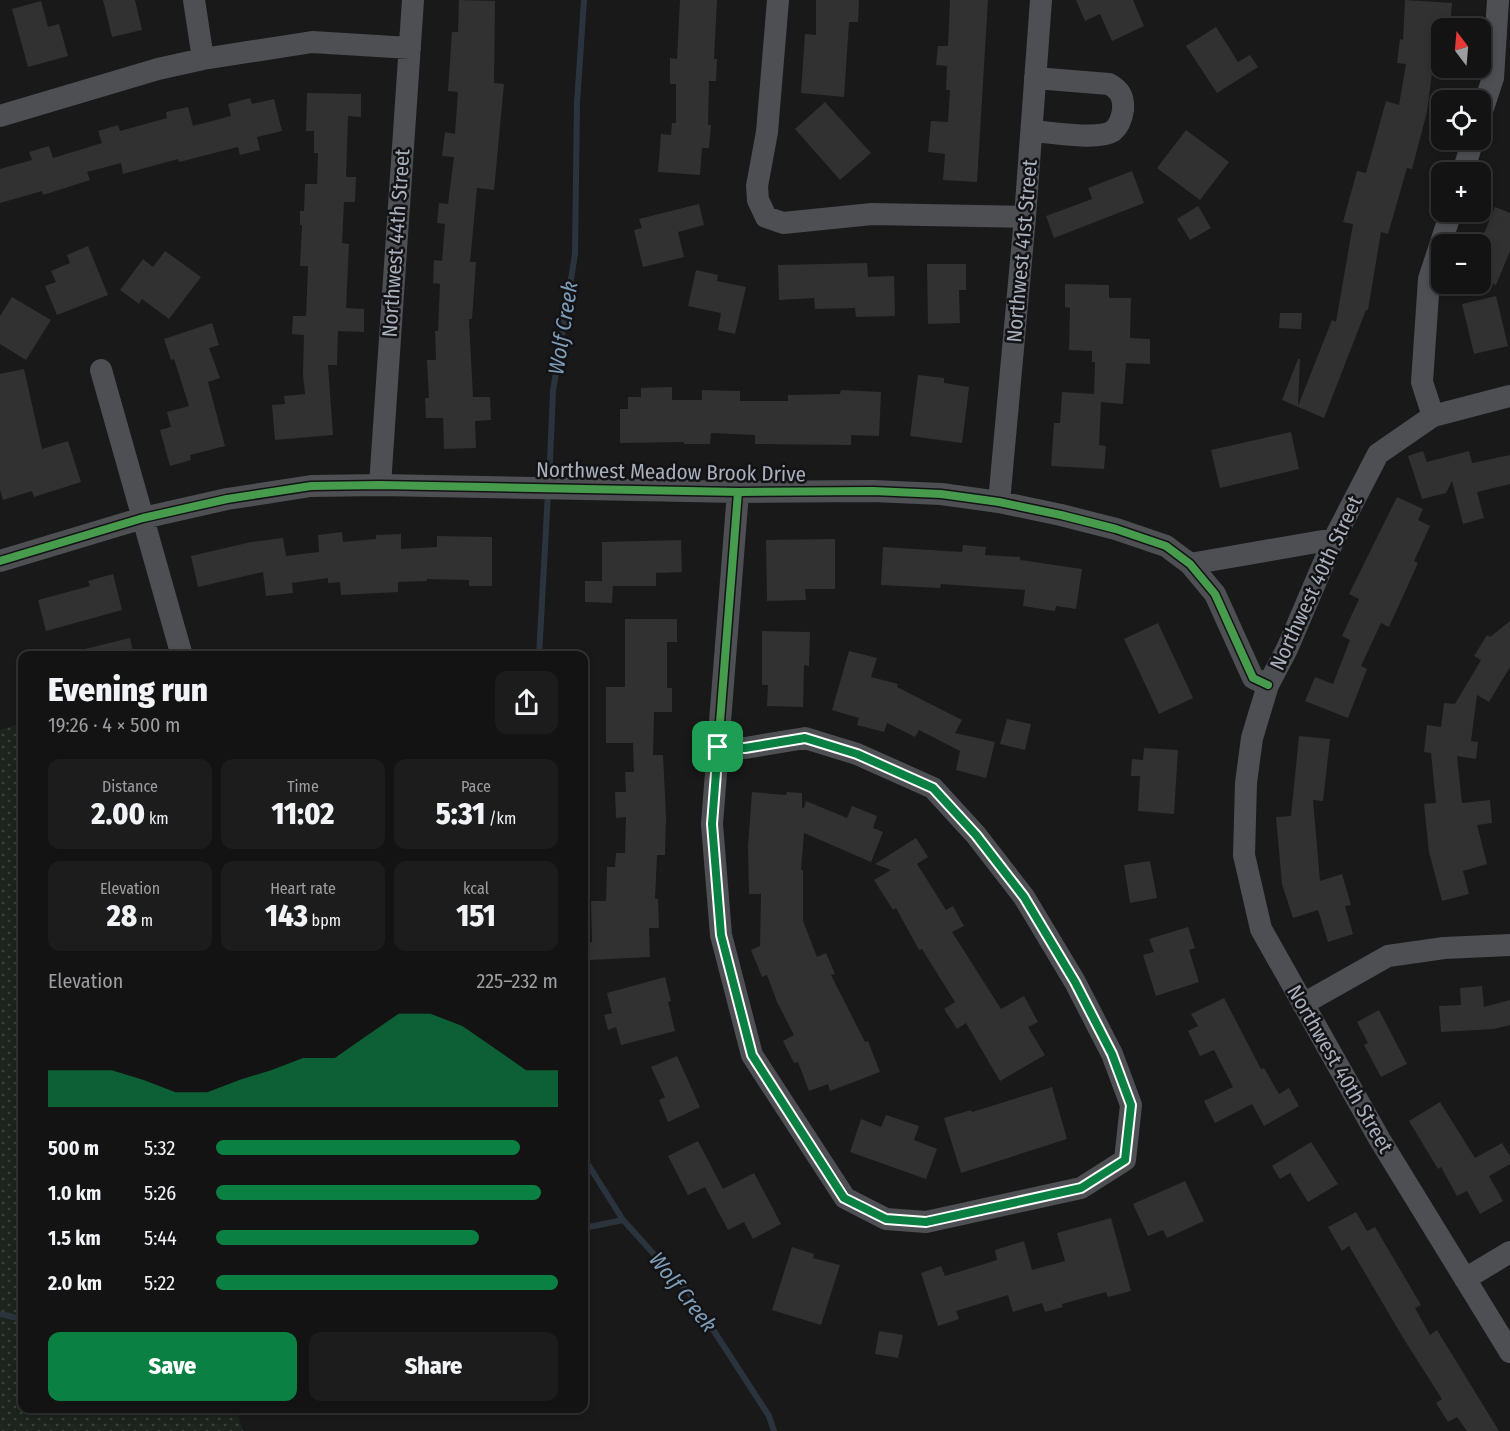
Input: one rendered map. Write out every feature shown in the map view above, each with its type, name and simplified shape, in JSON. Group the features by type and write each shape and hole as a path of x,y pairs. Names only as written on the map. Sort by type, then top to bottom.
{"street":[{"path":"194,0 203,59"},
{"name":"Northwest 44th Street","path":"380,485 413,0"},
{"path":"778,0 767,132 757,186 758,200 766,217 783,223 872,214 1025,217"},
{"name":"Northwest 41st Street","path":"999,502 1025,217 1041,0"},
{"path":"1491,97 1501,79 1498,0"},
{"path":"0,114 147,72 203,59 312,42 410,48"},
{"path":"1032,132 1099,135 1113,130 1122,118 1124,99 1117,88 1109,84 1035,78"},
{"path":"1447,222 1429,279 1422,382 1433,416 1510,396"},
{"path":"101,370 181,651"},
{"name":"Northwest 40th Street","path":"1433,416 1378,454 1334,539 1287,649 1268,685 1252,738 1246,783 1244,855 1261,929 1380,1140 1510,1352"},
{"name":"Northwest Meadow Brook Drive","path":"0,561 143,518 227,499 311,486 380,485 738,492 873,491 942,494 999,502 1116,529 1166,546 1190,564 1215,594 1253,678 1268,685"},
{"path":"718,747 745,748 805,738 857,754 933,788 976,835 1024,897 1075,982 1112,1054 1131,1105 1125,1160 1081,1188 926,1222 886,1219 844,1198 752,1055 721,935 712,824 718,747 738,492"},
{"path":"1190,564 1334,539"},
{"path":"1303,1004 1388,956 1444,948 1510,945"},
{"path":"1465,1279 1510,1252"}],"shaded area":[{"path":"18,724 18,1413 237,1413 243,1431 0,1431 0,730"}],"building":[{"path":"103,0 135,0 142,30 112,37"},
{"path":"459,0 495,1 494,83 504,84 494,190 477,188 470,262 476,262 472,319 469,319 473,397 490,397 491,420 475,421 476,448 444,449 443,418 426,418 425,398 429,398 427,360 436,360 435,331 438,331 440,284 433,283 434,260 442,261 445,224 437,223 439,203 448,204 454,157 442,156 445,132 455,134 458,92 448,91 452,32 458,32"},
{"path":"680,0 717,0 714,59 717,59 716,81 709,81 708,125 711,125 709,148 702,148 700,175 658,172 661,134 671,135 672,123 676,123 676,84 670,84 670,58 677,59"},
{"path":"816,0 859,0 858,22 849,22 844,97 801,93 805,34 816,35"},
{"path":"950,0 988,0 977,182 943,180 945,154 928,152 931,121 948,122 950,90 946,90 947,66 936,65 938,46 948,46"},
{"path":"1076,0 1133,0 1144,26 1112,41 1100,14 1085,21"},
{"path":"1405,0 1452,3 1451,18 1431,18 1431,78 1427,112 1412,169 1407,168 1388,234 1381,232 1368,310 1366,310 1324,418 1282,400 1298,359 1300,359 1298,406 1332,320 1336,322 1353,224 1343,222 1357,171 1366,173 1386,101 1399,105 1406,64 1397,63 1400,39 1403,40"},
{"path":"41,1 48,27 59,24 68,56 28,67 12,9"},
{"path":"1216,27 1238,62 1250,55 1258,67 1217,93 1186,46"},
{"path":"307,93 361,94 361,117 348,116 346,177 356,177 355,202 344,202 342,243 349,244 346,308 364,309 364,332 338,331 337,365 328,365 333,435 275,440 272,405 285,404 284,396 305,394 304,335 292,334 293,316 306,316 308,266 300,266 302,225 300,225 300,211 304,211 305,184 317,184 318,153 314,153 314,131 306,131"},
{"path":"250,98 252,104 274,99 282,131 257,137 260,150 240,155 238,147 179,162 178,159 123,174 121,163 87,172 90,180 43,195 42,191 0,203 0,169 32,160 29,152 49,146 53,158 102,143 98,131 118,125 120,131 167,118 166,112 188,107 193,126 231,116 228,104"},
{"path":"825,102 871,153 840,180 795,129"},
{"path":"1186,130 1229,162 1200,200 1157,168"},
{"path":"1132,171 1144,203 1054,238 1046,216 1092,199 1088,188"},
{"path":"699,204 704,225 678,232 684,257 643,267 634,230 642,228 639,219"},
{"path":"1198,206 1211,228 1190,240 1177,219"},
{"path":"1495,207 1510,213 1510,251 1496,285 1491,283 1491,234 1484,234 1489,222 1491,222"},
{"path":"88,246 108,295 57,315 45,286 56,282 51,271 70,263 67,255"},
{"path":"165,251 201,277 169,319 142,299 139,304 120,290 143,259 153,267"},
{"path":"867,263 868,277 894,276 895,316 856,317 855,308 815,309 814,298 779,300 778,265"},
{"path":"927,264 966,264 966,290 959,290 960,323 928,324"},
{"path":"696,270 718,275 717,281 746,287 735,334 718,330 721,313 688,306"},
{"path":"1065,284 1109,285 1109,298 1131,298 1130,338 1150,339 1150,364 1126,363 1123,404 1101,402 1099,445 1106,446 1104,469 1051,466 1054,423 1060,423 1062,392 1094,394 1095,362 1092,362 1092,351 1069,350 1070,308 1065,307"},
{"path":"1496,296 1508,346 1474,354 1462,304"},
{"path":"12,297 51,320 26,360 0,344 0,316"},
{"path":"1280,313 1302,313 1301,329 1279,328"},
{"path":"212,323 219,345 209,348 220,378 208,382 225,446 190,455 191,460 170,466 160,430 171,427 167,412 189,406 174,359 171,360 164,339"},
{"path":"24,369 42,449 68,441 81,482 34,497 32,491 3,500 0,490 0,374"},
{"path":"918,375 944,378 944,383 969,387 962,443 910,436"},
{"path":"672,387 672,400 702,400 702,390 740,391 740,401 788,401 788,395 840,394 841,390 881,392 879,436 851,435 851,445 755,444 755,435 711,433 710,444 620,443 620,409 628,409 628,397 641,397 641,388"},
{"path":"1291,432 1299,469 1220,488 1211,450"},
{"path":"1423,451 1427,462 1469,451 1472,463 1510,455 1510,484 1477,492 1484,518 1463,524 1452,481 1446,493 1422,499 1408,456"},
{"path":"1397,497 1423,509 1418,520 1430,526 1414,561 1418,563 1389,627 1381,623 1361,666 1367,669 1348,718 1305,701 1315,677 1333,684 1350,640 1342,636 1359,599 1349,594"},
{"path":"342,532 343,542 376,539 376,535 401,534 401,549 437,547 437,536 492,537 492,586 469,586 469,580 427,579 427,581 398,582 398,592 341,595 340,582 328,583 328,578 292,583 293,593 266,596 263,572 198,587 191,556 251,542 283,538 286,556 319,552 318,535"},
{"path":"835,539 835,589 805,589 806,600 767,601 766,540"},
{"path":"681,540 682,572 656,573 656,586 613,586 612,603 585,602 585,581 602,581 602,542"},
{"path":"963,545 986,547 985,555 1020,557 1020,560 1082,569 1076,609 1056,606 1055,611 1023,606 1025,590 941,584 940,588 881,585 883,547 962,552"},
{"path":"113,574 122,610 46,631 38,600 90,586 88,581"},
{"path":"625,619 677,619 677,642 667,642 667,688 672,688 672,712 654,712 653,755 663,755 666,816 665,855 657,855 655,899 658,899 659,928 649,928 650,957 589,960 589,943 592,942 591,901 606,901 607,867 615,867 616,853 625,853 626,817 616,818 615,792 626,792 625,772 634,772 633,743 606,743 606,687 625,687"},
{"path":"1510,621 1510,667 1489,702 1477,695 1471,741 1478,742 1476,759 1457,756 1462,803 1490,800 1492,823 1477,825 1487,864 1463,871 1469,894 1442,901 1429,852 1424,804 1436,803 1431,753 1424,752 1427,725 1441,727 1444,703 1455,704 1481,660 1474,656 1487,635 1490,637"},
{"path":"1158,623 1193,698 1159,714 1124,639"},
{"path":"762,631 810,632 809,666 804,665 803,707 767,706 768,685 762,685"},
{"path":"130,638 133,651 81,651"},
{"path":"849,651 877,658 871,677 898,684 897,687 962,720 955,733 995,742 986,778 956,770 960,751 919,730 915,737 887,723 884,732 857,725 859,718 832,710"},
{"path":"1007,719 1031,724 1025,750 1000,744"},
{"path":"1299,736 1330,739 1323,801 1313,800 1320,881 1342,874 1351,905 1345,906 1353,934 1328,942 1318,910 1293,918 1282,884 1276,817 1291,816"},
{"path":"1144,748 1178,750 1174,814 1138,811 1140,776 1131,776 1132,759 1143,760"},
{"path":"752,792 786,795 787,792 802,793 802,808 806,801 847,818 852,806 877,816 873,828 883,832 871,862 804,833 801,870 803,870 803,921 817,957 826,953 835,974 831,975 865,1042 868,1041 880,1072 830,1091 828,1084 809,1091 798,1062 794,1063 783,1041 794,1035 777,1002 767,975 762,977 751,950 760,946 761,894 749,894 748,846"},
{"path":"916,838 928,857 917,864 946,910 953,906 964,926 952,932 1001,1009 1024,996 1038,1022 1028,1027 1045,1055 1000,1081 966,1023 957,1029 944,1009 955,1002 922,949 919,950 896,908 893,910 874,880 891,870 875,864"},
{"path":"1150,861 1157,898 1130,903 1124,865"},
{"path":"1188,927 1195,948 1189,950 1199,982 1156,996 1143,955 1154,952 1149,939"},
{"path":"665,977 675,1031 621,1045 616,1027 608,1030 604,1015 612,1013 607,993"},
{"path":"1482,986 1484,1007 1510,1000 1510,1025 1494,1029 1441,1032 1439,1006 1461,1005 1460,988"},
{"path":"1224,998 1261,1069 1264,1068 1279,1094 1289,1088 1299,1106 1264,1126 1252,1104 1215,1123 1204,1101 1233,1087 1214,1050 1200,1056 1188,1031 1198,1026 1191,1014"},
{"path":"1379,1010 1407,1064 1381,1077 1364,1045 1368,1043 1357,1022"},
{"path":"677,1056 700,1107 668,1122 659,1100 665,1097 651,1067"},
{"path":"1052,1087 1067,1139 961,1173 944,1118 971,1110 972,1112"},
{"path":"1440,1102 1475,1158 1502,1143 1510,1156 1510,1164 1489,1176 1503,1201 1480,1214 1467,1191 1457,1196 1441,1167 1438,1169 1409,1121"},
{"path":"886,1115 919,1126 914,1140 937,1149 926,1179 850,1152 861,1119 881,1127"},
{"path":"698,1141 723,1189 754,1173 781,1224 753,1239 744,1222 728,1230 705,1187 688,1195 668,1156"},
{"path":"1311,1142 1338,1184 1308,1202 1290,1173 1280,1179 1272,1166"},
{"path":"1185,1181 1204,1221 1167,1238 1163,1230 1148,1236 1133,1204"},
{"path":"1356,1212 1367,1231 1375,1227 1421,1305 1415,1308 1430,1335 1437,1330 1499,1431 1467,1431 1457,1417 1448,1422 1436,1403 1442,1399 1349,1246 1342,1251 1328,1227"},
{"path":"1111,1218 1131,1291 1108,1297 1106,1292 1062,1304 1063,1307 1045,1312 1042,1303 1013,1312 1008,1295 956,1311 959,1319 938,1326 921,1273 941,1266 945,1276 997,1260 995,1250 1024,1241 1032,1270 1065,1261 1057,1233"},
{"path":"792,1247 814,1254 813,1258 840,1265 821,1325 772,1310"},
{"path":"879,1331 903,1335 898,1358 875,1354"}],"waterway":[{"name":"Wolf Creek","path":"549,483 553,391 575,254 577,103 584,0"},
{"name":"Wolf Creek","path":"539,651 548,493"},
{"name":"Wolf Creek","path":"588,1164 623,1220 690,1294 769,1416 774,1431"},
{"path":"588,1227 623,1220"},
{"path":"0,1314 18,1318"}],"cycle path":[{"path":"0,561 143,518 227,499 311,486 380,485 738,492 873,491 941,494 999,502 1061,515 1116,529 1166,546 1190,564 1215,594 1253,678 1268,685"},
{"path":"718,747 745,748 805,738 857,754 933,788 976,835 1024,897 1075,982 1112,1054 1131,1105 1125,1160 1081,1188 926,1222 886,1219 845,1198 752,1055 721,935 712,824 738,492"}],"route":[{"path":"805,738 857,754 933,788 976,835 1024,897 1075,982 1112,1054 1131,1105 1125,1160 1081,1188 926,1222 886,1219 844,1198 752,1055 721,935 712,824 718,747 745,748 805,738"}]}
